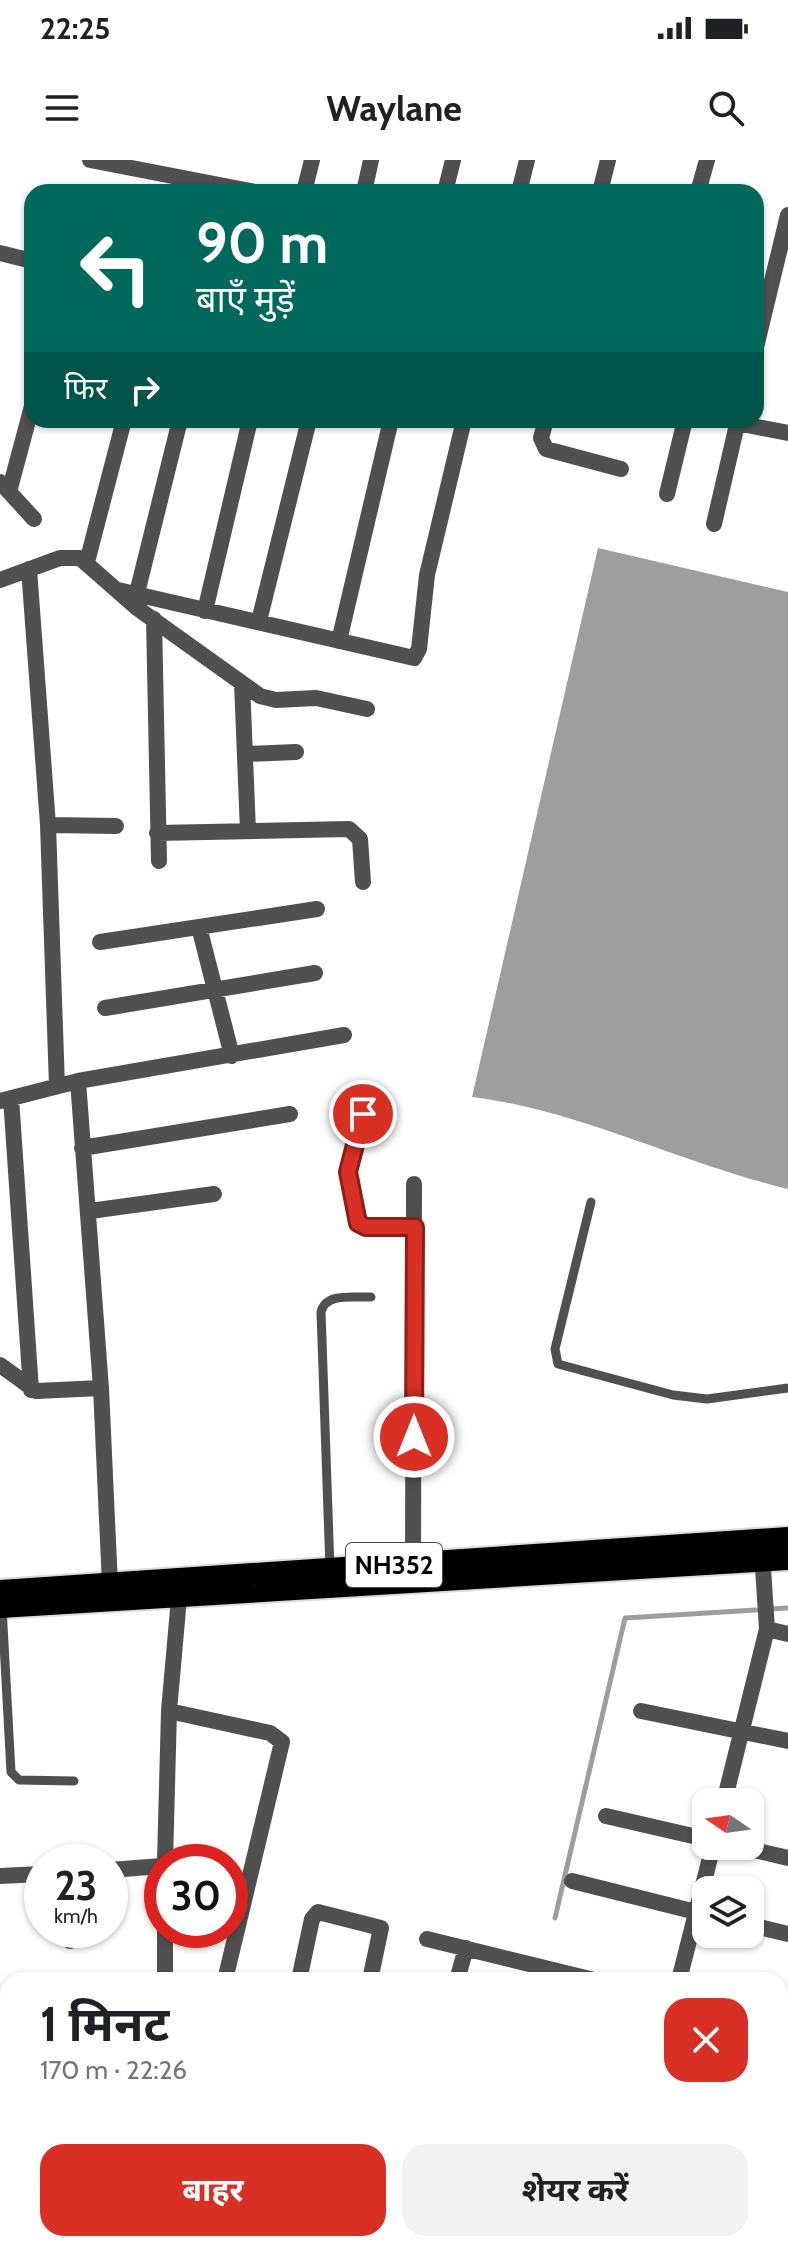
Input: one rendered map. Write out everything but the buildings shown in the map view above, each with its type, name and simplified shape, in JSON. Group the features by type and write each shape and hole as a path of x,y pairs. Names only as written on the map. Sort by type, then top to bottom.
{"highway":[{"name":"NH352","path":"1,1602 179,1598 405,1571 762,1550 788,1538"},
{"name":"NH352","path":"762,1550 788,1559"},
{"name":"NH352","path":"1,1602 110,1585 330,1569 405,1571"}],"street":[{"path":"90,160 219,184"},
{"path":"187,177 192,160"},
{"path":"306,184 312,160"},
{"path":"366,184 371,160"},
{"path":"447,184 453,160"},
{"path":"521,184 527,160"},
{"path":"602,184 608,160"},
{"path":"700,184 707,160"},
{"path":"764,314 788,215"},
{"path":"0,253 24,259"},
{"path":"764,427 788,433"},
{"path":"24,428 4,487 34,519"},
{"path":"87,562 122,428"},
{"path":"137,593 178,428"},
{"path":"205,611 248,428"},
{"path":"259,621 307,428"},
{"path":"339,641 389,428"},
{"path":"118,590 410,658 417,656 427,575 462,428"},
{"path":"544,428 541,438 546,449 621,469"},
{"path":"667,494 683,428"},
{"path":"714,524 736,428"},
{"path":"0,580 68,556 87,562 154,619 242,683 271,700 316,698 367,709"},
{"path":"29,569 48,825 57,1086"},
{"path":"154,619 159,861"},
{"path":"242,683 248,831"},
{"path":"246,754 296,752"},
{"path":"48,825 116,826"},
{"path":"157,833 356,832 361,849 363,882"},
{"path":"100,942 317,909"},
{"path":"199,927 232,1056"},
{"path":"105,1008 315,973"},
{"path":"31,1390 6,1099 78,1081 344,1035"},
{"path":"78,1081 90,1211 110,1585"},
{"path":"82,1148 290,1114"},
{"path":"363,1114 348,1172 358,1223 366,1227 415,1227"},
{"path":"405,1571 414,1184"},
{"path":"90,1211 214,1194"},
{"path":"0,1365 31,1390 101,1388"},
{"path":"728,1788 767,1629 762,1550"},
{"path":"165,1844 169,1711 179,1598"},
{"path":"767,1629 788,1634"},
{"path":"169,1711 270,1733 282,1742 248,1860"},
{"path":"641,1711 788,1741"},
{"path":"606,1816 692,1836"},
{"path":"764,1852 788,1858"},
{"path":"0,1876 24,1875"},
{"path":"572,1881 692,1911"},
{"path":"301,1972 312,1919 320,1912 381,1928 372,1972"},
{"path":"764,1928 788,1934"},
{"path":"427,1939 542,1972"},
{"path":"682,1972 692,1940"},
{"path":"165,1948 165,1972"},
{"path":"226,1972 230,1948"},
{"path":"459,1972 466,1948"}],"lane":[{"path":"591,1202 555,1349 558,1364 673,1395 707,1399 788,1388"},
{"path":"330,1569 321,1312 324,1304 331,1299 371,1297"},
{"path":"1,1602 11,1772 22,1780 74,1781"}],"shaded area":[{"path":"598,548 788,592 788,1189 552,1113 472,1097"}],"waterway":[{"path":"769,1609 788,1608"},
{"path":"555,1918 625,1618 756,1610"}],"route":[{"path":"363,1114 348,1172 358,1223 363,1227 415,1227 414,1437"}]}
